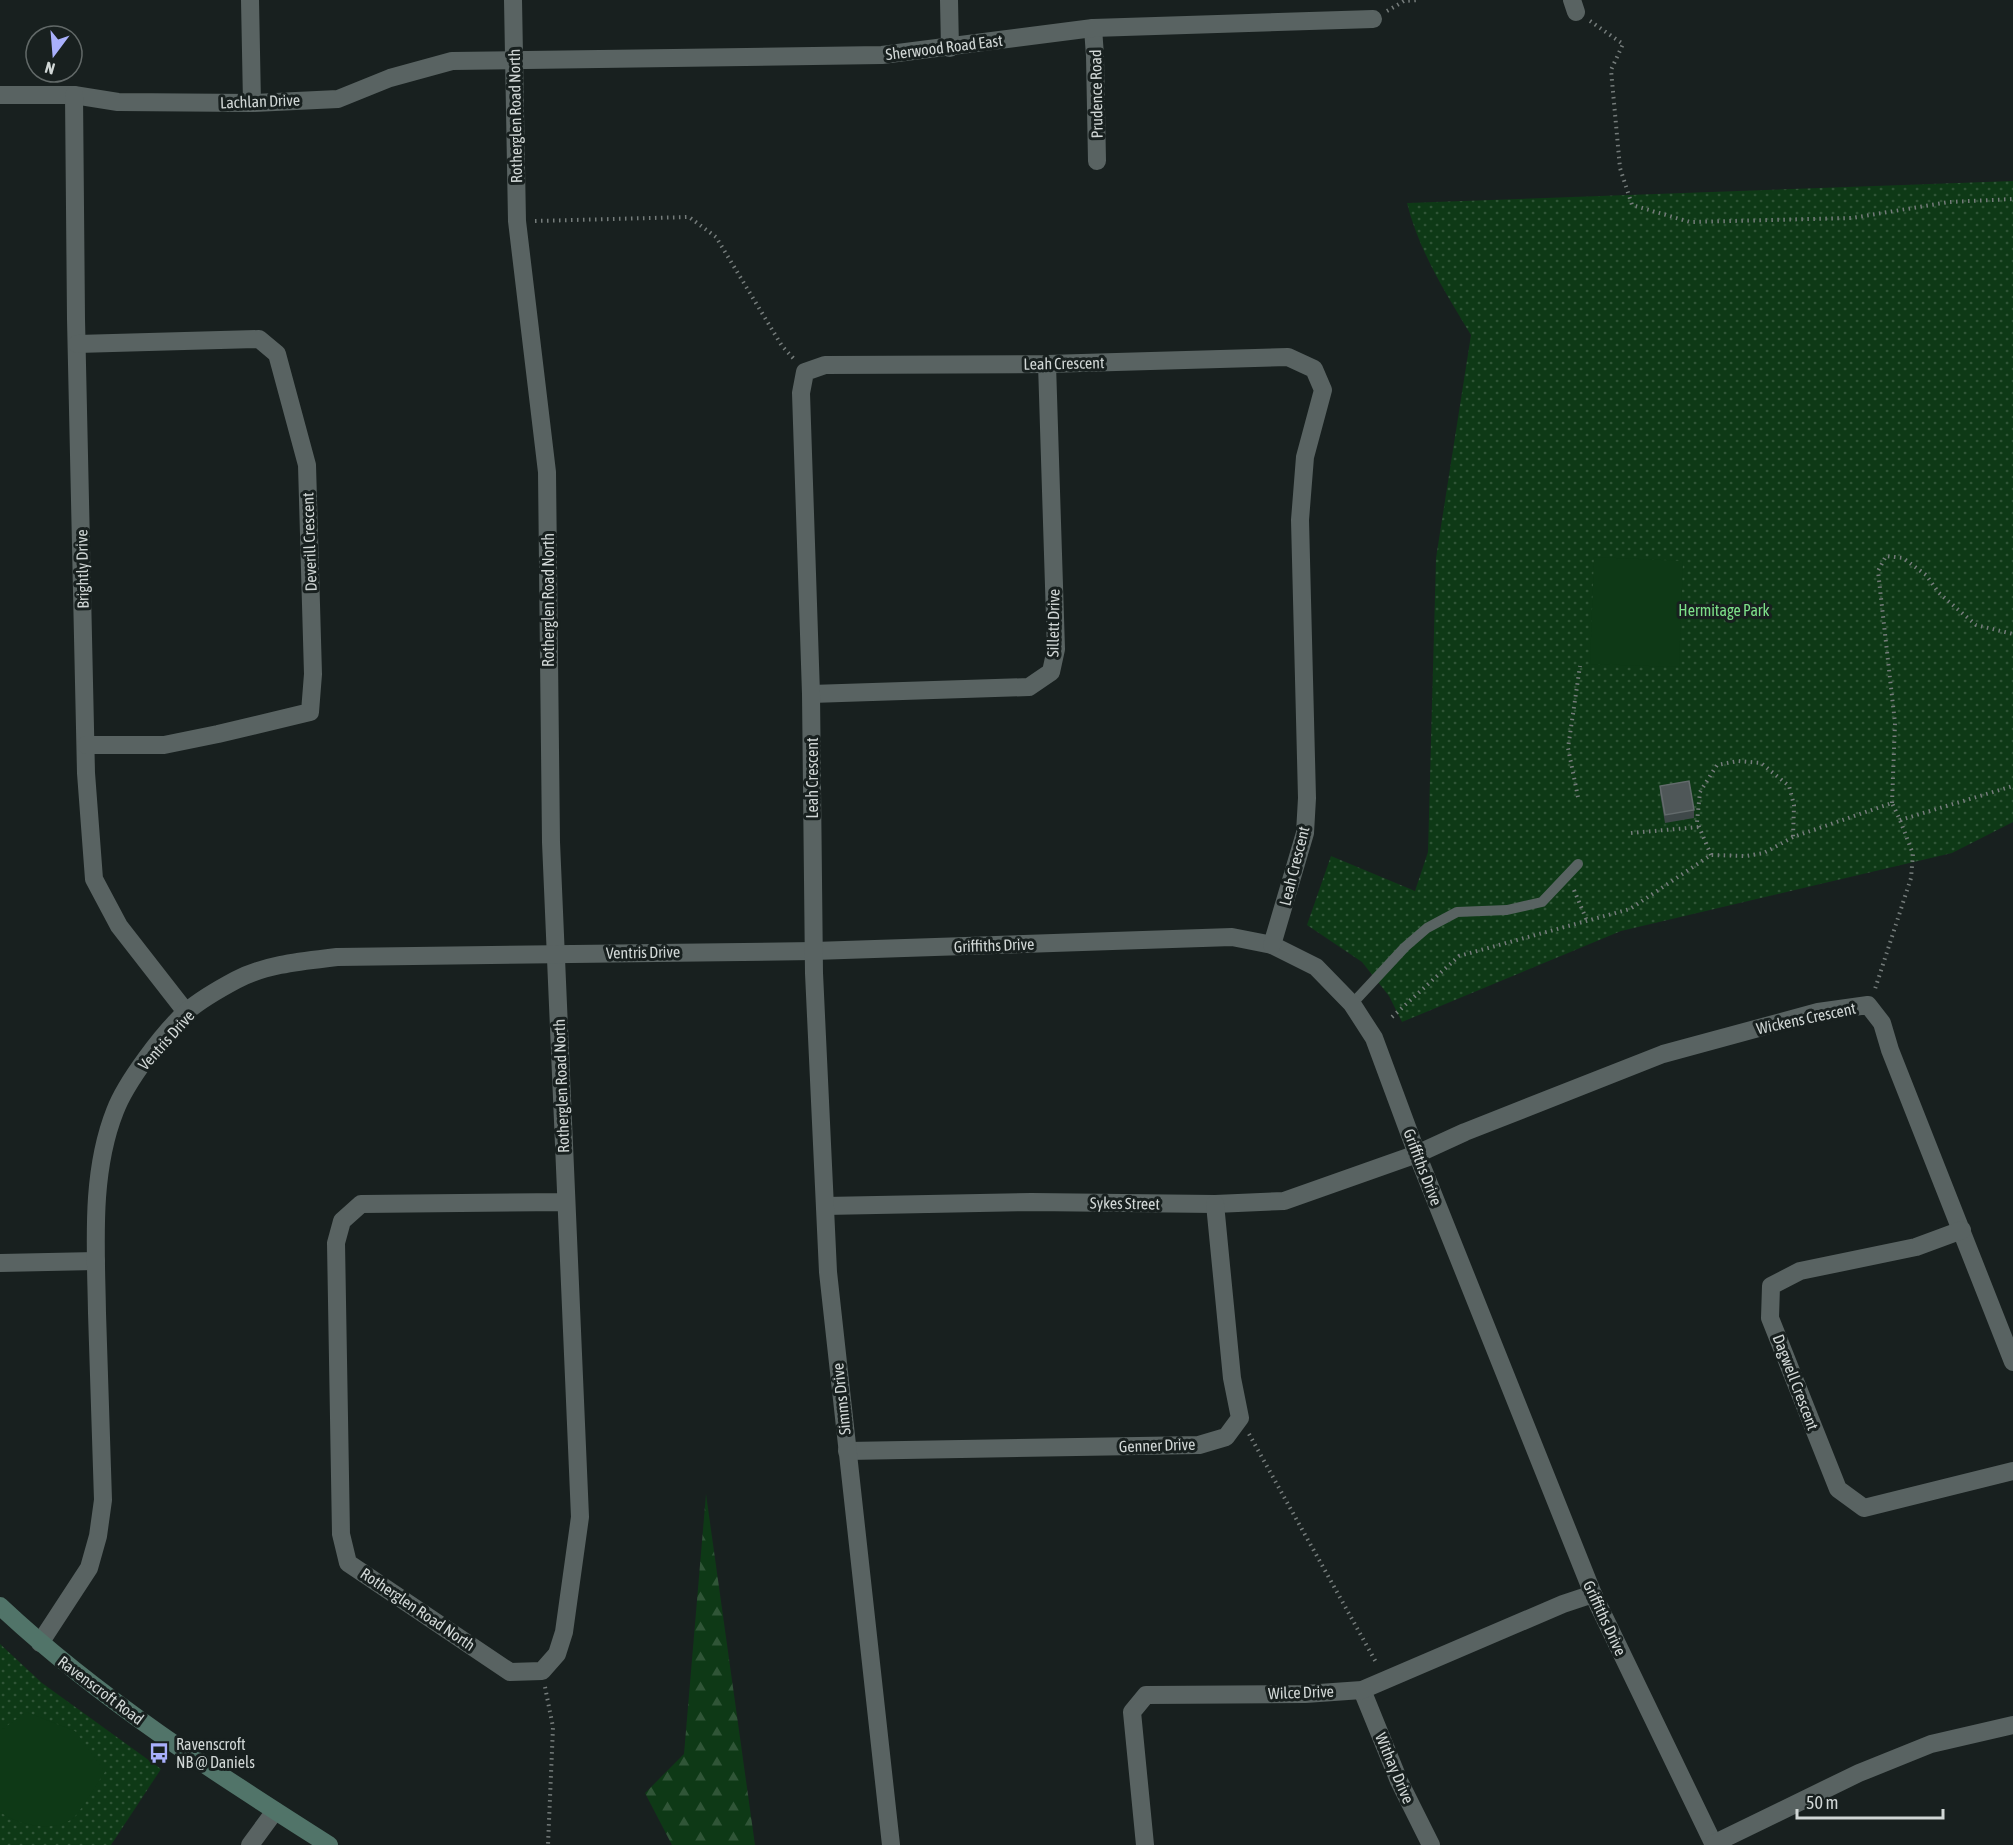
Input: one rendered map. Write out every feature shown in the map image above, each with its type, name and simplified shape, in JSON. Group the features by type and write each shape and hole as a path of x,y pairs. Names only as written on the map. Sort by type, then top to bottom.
{"street":[{"path":"250,0 252,103"},
{"name":"Rotherglen Road North","path":"513,0 517,221 547,472 550,842 556,953 580,1517 564,1632 557,1654 542,1671 510,1672 348,1563 341,1534 336,1243 342,1221 361,1204 566,1202"},
{"path":"949,0 950,48"},
{"name":"Sherwood Road East","path":"514,59 882,55 1093,28 1373,19"},
{"name":"Prudence Road","path":"1093,28 1097,161"},
{"name":"Lachlan Drive","path":"0,95 74,95 118,102 252,103 338,99 390,78 452,61 514,59"},
{"name":"Brightly Drive","path":"74,95 86,772 94,879 119,926 186,1012"},
{"name":"Deverill Crescent","path":"77,344 259,339 277,354 307,465 313,675 310,712 164,745 86,745"},
{"name":"Leah Crescent","path":"814,951 811,694 801,393 806,372 825,365 1047,364 1288,357 1314,369 1323,390 1305,457 1300,520 1307,798 1305,833 1272,945"},
{"name":"Sillett Drive","path":"811,694 1029,687 1051,672 1056,649 1047,364"},
{"name":"Griffiths Drive","path":"814,951 1232,937 1272,945 1316,967 1352,1004 1374,1038 1417,1154 1593,1594 1714,1844"},
{"name":"Ventris Drive","path":"40,1643 89,1568 98,1536 103,1500 96,1261 101,1159 115,1111 133,1077 186,1012 237,979 282,964 337,957 814,951"},
{"name":"Simms Drive","path":"814,951 828,1272 891,1845"},
{"name":"Wickens Crescent","path":"1417,1154 1465,1132 1664,1054 1818,1012 1868,1005 1882,1023 1890,1050 2013,1362"},
{"name":"Sykes Street","path":"825,1206 1031,1202 1215,1204 1284,1201 1417,1154"},
{"path":"1215,1204 1232,1378 1240,1418"},
{"name":"Dagwell Crescent","path":"1962,1230 1916,1247 1800,1271 1771,1286 1770,1318 1838,1489 1864,1508 2013,1471"},
{"path":"0,1263 96,1261"},
{"name":"Genner Drive","path":"847,1451 1199,1445 1226,1437 1240,1418"},
{"name":"Wilce Drive","path":"1145,1845 1132,1712 1146,1695 1305,1694 1362,1690 1385,1678 1563,1604 1593,1594"},
{"name":"Ravenscroft Road","path":"0,1606 40,1643 107,1698 329,1845"},
{"name":"Withay Drive","path":"1362,1690 1398,1781 1431,1845"},
{"path":"1714,1844 1869,1768 1931,1744 2013,1725"},
{"path":"250,1845 275,1811"}],"lane":[{"path":"1352,1004 1405,947 1427,928 1457,912 1507,910 1542,902 1578,864"}],"path":[{"path":"1373,19 1404,1 1419,0"},
{"path":"1574,6 1623,44 1611,70 1620,168 1632,205 1690,222 1852,218 1949,202 2013,199"},
{"path":"517,221 689,217 716,237 782,346 806,372"},
{"path":"1868,1005 1881,974 1911,878 1912,854 1892,803 1894,723 1878,571 1886,556 1903,558 1926,575 1939,593 1976,625 2013,634"},
{"path":"1578,797 1568,748 1580,666"},
{"path":"1711,855 1697,822 1700,792 1717,765 1738,761 1761,763 1790,786 1794,805 1793,837"},
{"path":"1900,820 2013,786"},
{"path":"1392,1017 1459,956 1630,909 1711,855 1746,856 1764,853 1793,837 1892,803"},
{"path":"1631,833 1699,827"},
{"path":"1567,876 1587,921"},
{"path":"1240,1418 1385,1678"},
{"path":"542,1671 553,1727 548,1845"}],"green space":[{"name":"Hermitage Park","path":"2013,181 2013,822 1952,853 1621,931 1402,1022 1389,996 1362,962 1307,925 1331,856 1415,891 1428,852 1436,558 1471,335 1426,255 1407,203"},
{"path":"1594,557 1683,561 1679,667 1590,664"},
{"path":"706,1494 755,1845 672,1845 645,1793 684,1754"},
{"path":"0,1644 42,1683 161,1769 111,1845 0,1845"},
{"path":"26,1712 75,1731 105,1772 80,1811 72,1819 55,1826 26,1824 0,1812 0,1731"}],"building":[{"path":"1689,781 1694,810 1665,815 1660,786"}],"place":[{"name":"Ravenscroft NB @ Daniels","path":"159,1753"}]}
